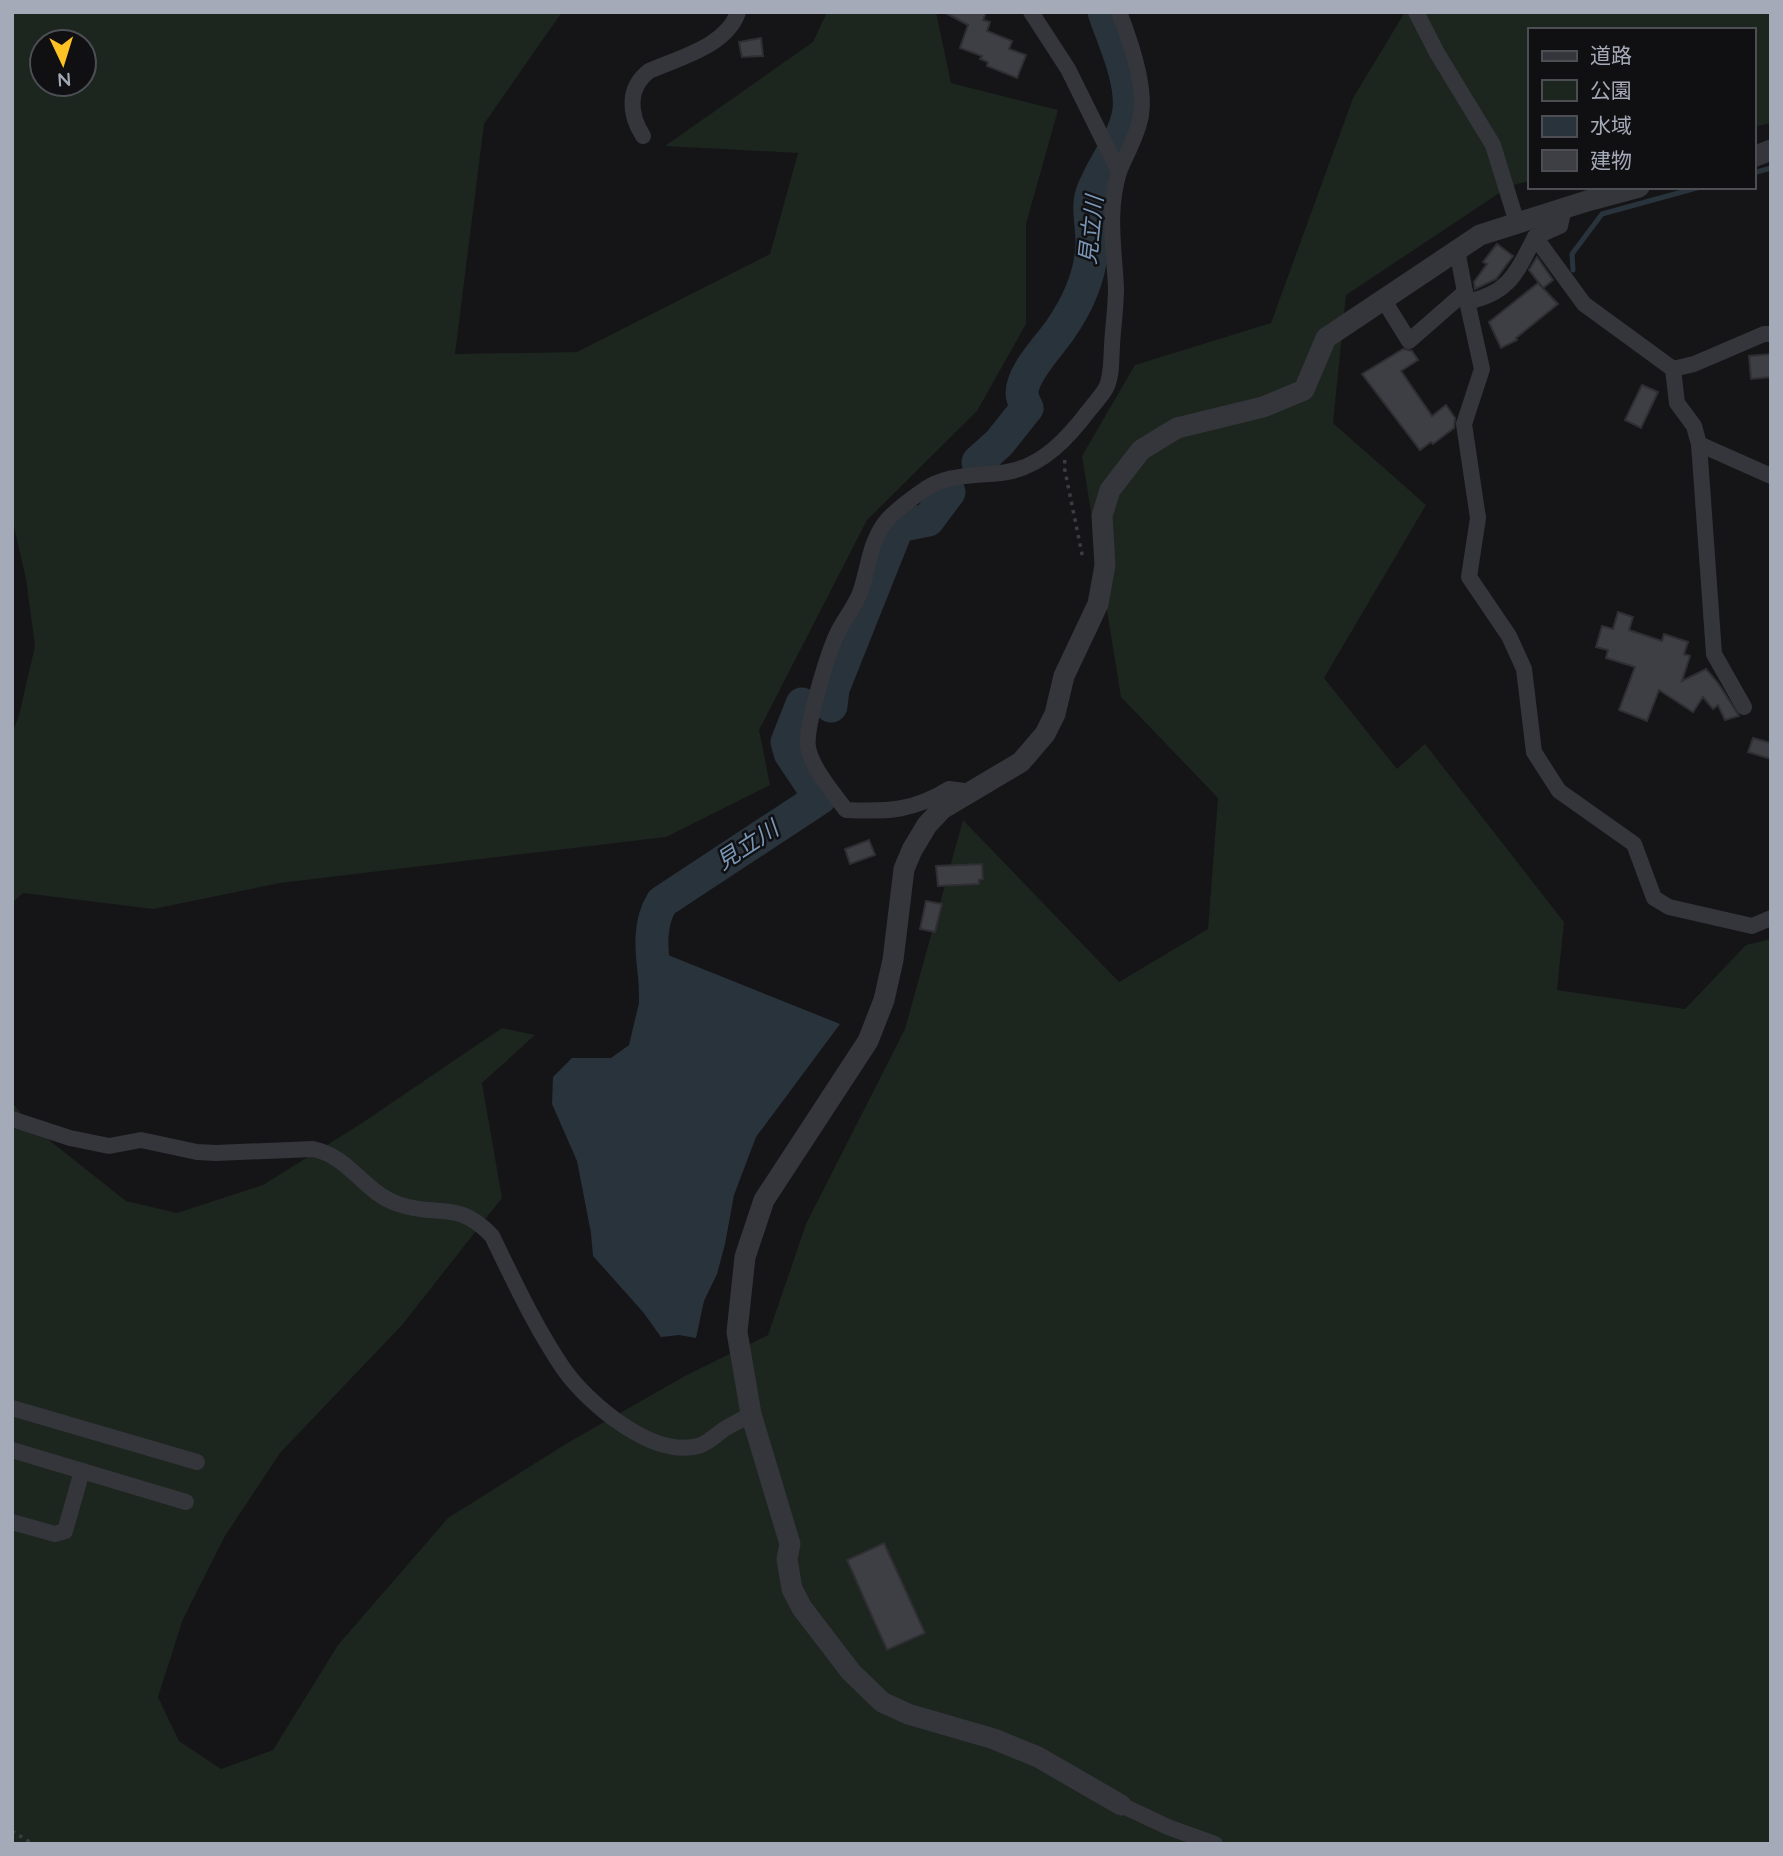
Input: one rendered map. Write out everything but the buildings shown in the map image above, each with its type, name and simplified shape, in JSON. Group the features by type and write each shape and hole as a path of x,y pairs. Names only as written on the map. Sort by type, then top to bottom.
{"street":[{"path":"643,136 638,129 633,104 636,83 649,71 715,40 734,23 738,12"},
{"path":"971,792 949,789 926,803 881,812 846,810 808,751 808,733 839,630 855,605 869,557 883,526 933,483 951,477 1012,471 1037,460 1068,437 1106,388 1110,374 1116,291 1111,213 1112,159 1068,69 1031,12"},
{"path":"1112,159 1138,128 1142,104 1139,78 1119,12"},
{"path":"1416,12 1437,53 1493,145 1517,223"},
{"path":"1755,156 1771,149"},
{"path":"1215,1844 1168,1827 1121,1805 1038,1757 994,1739 908,1714 882,1702 866,1689 835,1652 802,1608 792,1589 787,1559 789,1544 751,1415 737,1332 745,1256 764,1200 867,1041 884,1000 904,869 912,850 927,825 942,809 1021,762 1045,734 1055,713 1065,676 1098,604 1105,565 1102,516 1110,489 1141,450 1177,428 1263,407 1304,390 1326,338 1480,235 1632,189"},
{"path":"1383,299 1409,341 1466,297 1487,298 1500,290 1514,277 1535,237 1560,226 1564,208"},
{"path":"1535,237 1584,303 1673,369 1677,402 1695,426 1699,444 1714,654 1744,707"},
{"path":"1457,250 1482,369 1464,424 1478,518 1469,577 1509,636 1524,669 1534,752 1559,791 1633,844 1654,898 1669,906 1752,926 1771,918"},
{"path":"1673,369 1694,364 1763,334 1771,334"},
{"path":"1699,444 1771,476"},
{"path":"12,1119 70,1138 109,1146 141,1140 197,1152 325,1151 344,1161 383,1197 411,1207 465,1214 483,1227 492,1236 564,1371 601,1408 639,1436 666,1446 701,1445 751,1415"},
{"path":"12,1408 197,1462"},
{"path":"12,1450 186,1502"},
{"path":"12,1522 55,1534 65,1531 82,1471"}],"path":[{"path":"1068,437 1065,466 1084,564"},
{"path":"12,1832 33,1844"}],"green space":[{"path":"12,12 562,12 484,124 455,354 577,352 770,254 798,153 665,146 813,42 827,12 936,12 951,83 1058,110 1026,224 1026,324 977,411 867,520 759,730 770,785 666,837 280,883 153,909 23,893 12,903 12,734 35,646 26,579 12,518"},
{"path":"1405,12 1771,12 1771,123 1755,127 1755,28 1528,28 1528,181 1510,186 1346,295 1333,423 1426,505 1324,678 1397,769 1425,744 1564,922 1557,990 1685,1009 1746,945 1771,939 1771,1844 12,1844 12,1102 30,1125 126,1201 177,1213 263,1185 362,1123 502,1028 535,1035 482,1083 502,1198 402,1325 280,1453 225,1536 183,1619 158,1697 179,1741 221,1769 273,1750 338,1645 448,1518 569,1442 685,1376 768,1335 806,1224 905,1029 963,820 1119,982 1208,929 1218,798 1121,697 1082,456 1135,365 1271,323 1353,98"}],"water":[{"path":"638,943 840,1024 756,1137 734,1195 725,1244 717,1274 704,1301 696,1338 679,1335 661,1337 643,1312 593,1256 577,1161 552,1104 553,1077 572,1058 611,1058 629,1045 639,1003"}],"waterway":[{"name":"見立川","path":"978,462 999,443 1027,408 1022,393 1026,377 1067,320 1087,276 1091,253 1092,193 1123,132 1129,110 1125,73 1104,12"},
{"path":"1755,172 1771,168"},
{"path":"1573,270 1572,254 1602,214 1693,189"},
{"name":"見立川","path":"831,706 833,689 898,526 928,520 949,492"},
{"name":"見立川","path":"656,989 652,933 662,902 820,798 790,753 787,742 802,704"}]}
